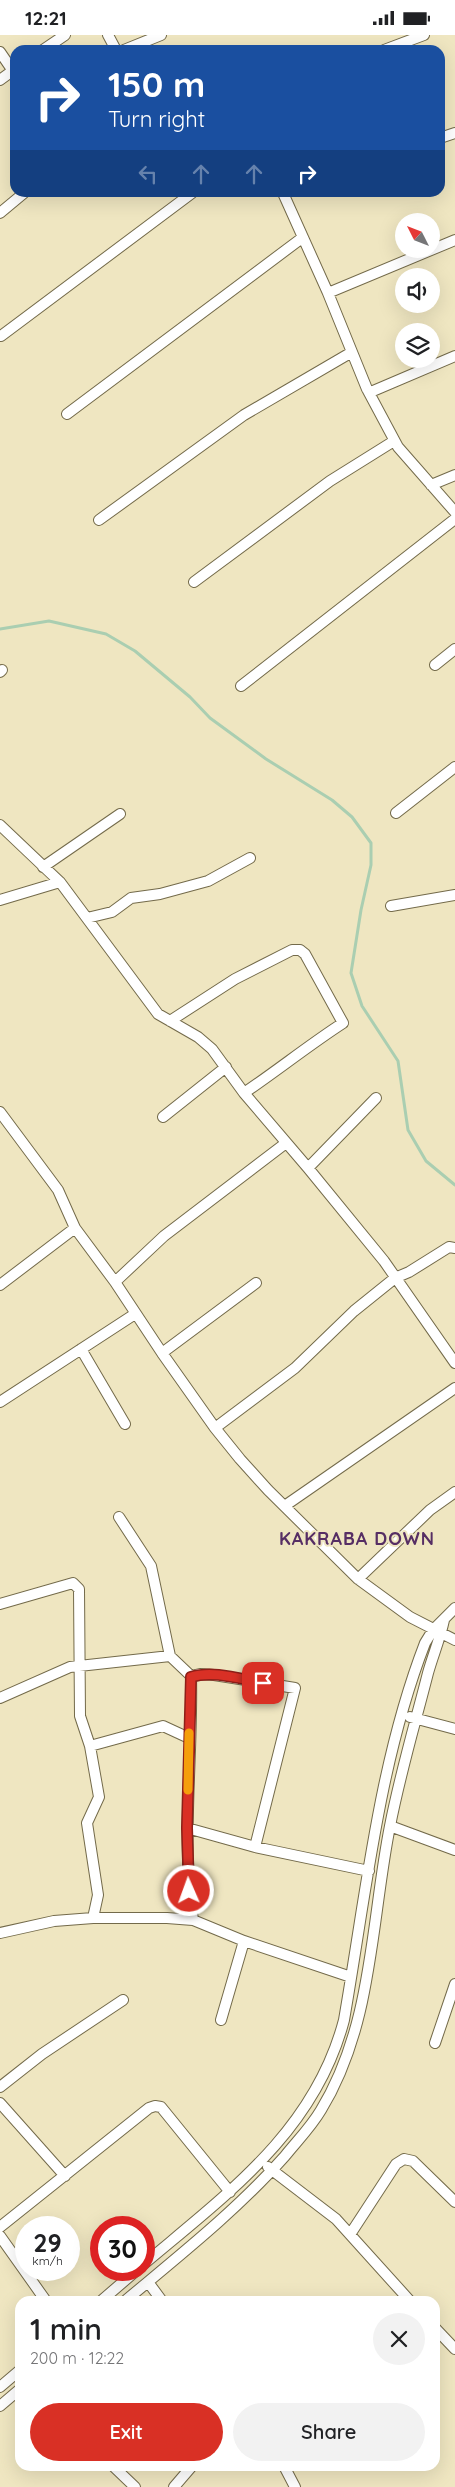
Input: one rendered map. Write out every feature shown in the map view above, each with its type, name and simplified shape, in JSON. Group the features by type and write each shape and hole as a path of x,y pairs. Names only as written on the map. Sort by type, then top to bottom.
{"street":[{"path":"50,45 64,35"},
{"path":"136,45 161,35"},
{"path":"397,45 424,35"},
{"path":"0,52 10,65"},
{"path":"0,81 10,73"},
{"path":"0,213 19,197"},
{"path":"1,336 187,197"},
{"path":"286,197 302,238 328,293 366,389 394,441 455,512"},
{"path":"67,414 302,238"},
{"path":"328,293 455,240"},
{"path":"99,519 244,415 352,352"},
{"path":"366,389 370,392 373,391 455,356"},
{"path":"194,582 330,481 394,441"},
{"path":"431,485 455,475"},
{"path":"241,686 455,519"},
{"path":"435,665 455,649"},
{"path":"396,813 455,767"},
{"path":"43,867 120,815"},
{"path":"0,825 60,882 158,1014 198,1037 212,1049 244,1093 308,1168 395,1278 455,1363"},
{"path":"87,919 112,912 131,898 160,894 208,881 250,859"},
{"path":"0,900 60,882"},
{"path":"391,906 455,895"},
{"path":"170,1021 235,979 284,954 300,950 305,954 343,1023 302,1049 279,1069 244,1093"},
{"path":"163,1117 226,1067"},
{"path":"308,1168 376,1098"},
{"path":"0,1112 58,1190 76,1228 215,1428 268,1489 358,1579 410,1617 455,1640"},
{"path":"115,1282 164,1236 286,1143"},
{"path":"0,1285 76,1228"},
{"path":"215,1428 295,1368 347,1317 395,1278 409,1273 450,1247 455,1248"},
{"path":"162,1353 256,1283"},
{"path":"0,1402 135,1314"},
{"path":"81,1349 125,1424"},
{"path":"286,1505 455,1387"},
{"path":"358,1579 430,1510 455,1492"},
{"path":"119,1517 151,1566 170,1656 191,1677 187,1828 189,1891 193,1920"},
{"path":"0,1604 73,1583 79,1589 78,1666 80,1716 90,1746 99,1797 88,1823 98,1895 93,1918"},
{"path":"155,2255 262,2162 306,2107 324,2077 337,2047 382,1797 403,1715 420,1655 455,1608"},
{"path":"131,2296 236,2207 272,2171 320,2111 337,2082 349,2053 366,1981 390,1826 437,1632"},
{"path":"0,1698 70,1667 170,1656"},
{"path":"191,1677 200,1674 214,1675 295,1687 255,1847"},
{"path":"403,1715 455,1729"},
{"path":"90,1746 163,1726 188,1738"},
{"path":"390,1826 455,1850"},
{"path":"187,1828 255,1847 369,1871"},
{"path":"0,1933 54,1921 93,1918 193,1920 244,1941 351,1977"},
{"path":"221,2020 244,1941"},
{"path":"435,2043 455,1985"},
{"path":"0,2087 42,2054 124,2000"},
{"path":"0,2103 65,2176"},
{"path":"0,2227 149,2108 155,2106 161,2107 230,2191"},
{"path":"351,2233 396,2164 404,2159 413,2161 455,2202"},
{"path":"262,2162 351,2233 406,2296"},
{"path":"0,2236 42,2296"},
{"path":"106,2296 124,2281"},
{"path":"148,2282 158,2296"},
{"path":"440,2333 455,2349"},
{"path":"0,2387 15,2374"},
{"path":"0,2406 15,2393"},
{"path":"118,2471 135,2487"},
{"path":"174,2487 188,2471"},
{"path":"286,2471 294,2487"}],"waterway":[{"path":"0,629 49,621 106,634 135,651 190,697 210,718 266,759 332,800 352,817 371,843 371,865 361,910 351,973 362,1006 398,1061 408,1130 426,1161 455,1185"}],"slow traffic":[{"path":"188,1790 189,1733"}],"district":[{"name":"KAKRABA DOWN","path":"357,1539"}],"route":[{"path":"189,1891 187,1828 191,1677 200,1674 214,1675 263,1683"}]}
